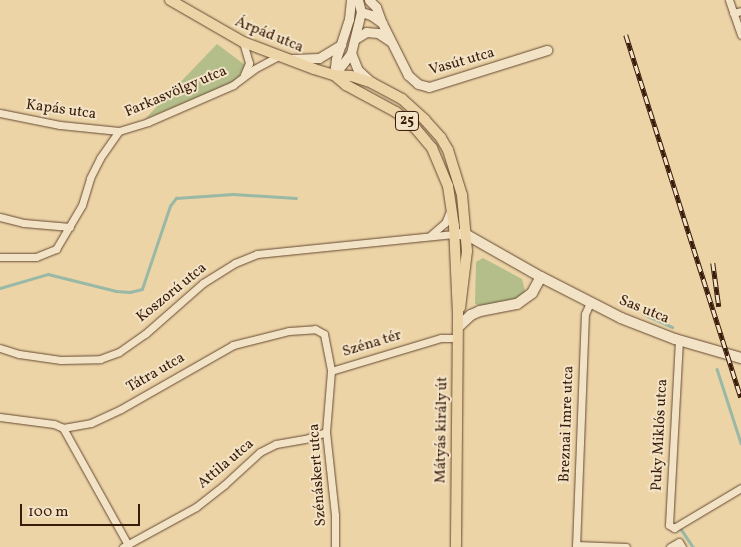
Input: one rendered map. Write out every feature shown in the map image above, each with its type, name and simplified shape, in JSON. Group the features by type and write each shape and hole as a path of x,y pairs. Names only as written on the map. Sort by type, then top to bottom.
{"main road":[{"name":"Árpád utca","path":"170,0 243,42 334,75"},
{"name":"Mátyás király út","path":"334,75 351,76 372,83 402,99 441,138 458,177 467,235 462,298 458,313"},
{"name":"Mátyás király út","path":"334,75 346,85 396,112 416,129 436,155 448,186 452,206 458,313 456,547"},
{"name":"Sas utca","path":"454,234 467,235 590,304 679,340 741,358"},
{"path":"458,333 471,315 480,311 517,304 532,293 541,277"},
{"path":"462,298 471,309 480,311"}],"street":[{"path":"352,0 361,12 371,15 382,23"},
{"path":"334,75 336,59 350,19 352,0"},
{"path":"334,75 351,52 361,12 358,0"},
{"name":"Vasút utca","path":"369,0 376,6 382,23 408,75 418,84 429,87 547,50"},
{"path":"729,0 737,12 741,35"},
{"path":"350,19 361,12"},
{"path":"355,38 366,32 378,33 391,42"},
{"path":"242,77 249,63 243,42"},
{"path":"282,57 319,58 341,45"},
{"path":"351,52 358,70 372,83"},
{"name":"Farkasvölgy utca","path":"0,257 36,257 56,249 82,206 90,178 100,158 119,131 210,96 282,57"},
{"name":"Kapás utca","path":"0,113 60,125 119,131"},
{"path":"430,236 445,223 452,206"},
{"path":"0,217 24,223 70,227"},
{"name":"Koszorú utca","path":"0,348 18,354 61,360 100,358 125,348 203,283 235,264 257,254 311,247 454,234"},
{"name":"Breznai Imre utca","path":"576,546 586,314 590,304"},
{"name":"Tátra utca","path":"0,418 54,424 63,428 91,422 121,408 233,345 289,331 315,329 324,334"},
{"name":"Széna tér","path":"324,334 331,371 458,333"},
{"name":"Puky Miklós utca","path":"679,340 669,525 674,528 741,488"},
{"name":"Szénáskert utca","path":"331,371 326,432 335,515 335,547"},
{"path":"63,428 126,546"},
{"name":"Attila utca","path":"126,546 196,507 224,485 260,452 276,444 305,439 326,432"},
{"path":"670,547 680,545"},
{"path":"576,546 626,547"}],"green space":[{"path":"217,44 245,65 239,77 229,84 145,119"},
{"path":"483,258 522,279 525,291 518,301 481,306 475,304 476,262"}],"waterway":[{"path":"0,288 48,274 116,291 130,292 142,289 170,206 176,198 233,194 296,198"},
{"path":"643,314 672,327"},
{"path":"717,369 741,443"},
{"path":"681,529 693,547"}],"railway":[{"path":"626,35 741,397"},
{"path":"713,263 719,307"}]}
